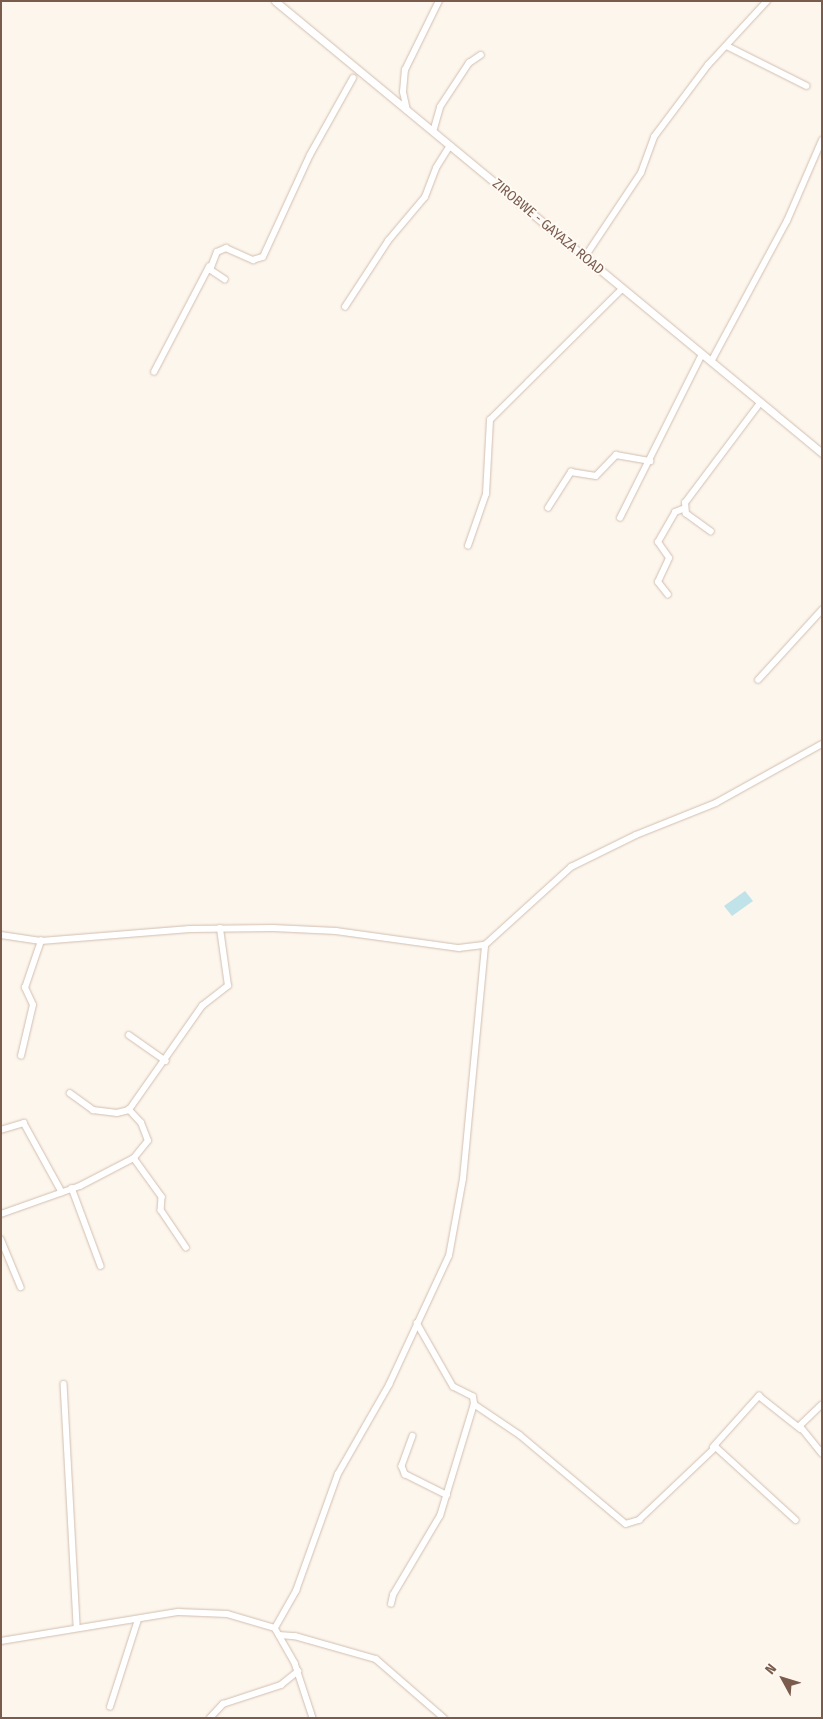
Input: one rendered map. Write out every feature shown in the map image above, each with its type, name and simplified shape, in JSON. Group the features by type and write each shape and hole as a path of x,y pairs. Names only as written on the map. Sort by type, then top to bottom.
{"street":[{"name":"ZIROBWE - GAYAZA ROAD","path":"275,1 822,453"},
{"path":"407,111 403,92 405,70 439,1"},
{"path":"584,257 642,173 654,137 708,65 767,1"},
{"path":"727,46 808,86"},
{"path":"433,132 440,108 469,63 480,55"},
{"path":"154,372 216,252 226,248 253,260 263,257 310,155 353,78"},
{"path":"711,362 788,220 822,140"},
{"path":"344,307 388,241 425,197 436,168 450,146"},
{"path":"209,267 225,280"},
{"path":"468,546 486,494 490,420 622,289"},
{"path":"620,518 702,354"},
{"path":"668,594 658,582 669,558 658,542 675,512 683,509 760,403"},
{"path":"548,508 571,472 596,476 616,455 650,461"},
{"path":"683,509 711,532"},
{"path":"758,680 822,610"},
{"path":"275,1628 296,1591 338,1474 375,1413 440,1280 456,1224 485,945 571,867 636,835 716,804 822,744"},
{"path":"1,935 40,941 220,929 307,929 425,945 485,945"},
{"path":"70,1093 93,1110 117,1113 129,1110 166,1060 202,1006 228,986 220,929"},
{"path":"21,1056 33,1005 25,988 40,941"},
{"path":"129,1035 166,1060"},
{"path":"1,1214 72,1188 134,1158 148,1141 129,1110"},
{"path":"1,1130 24,1123 62,1192"},
{"path":"134,1158 162,1197 161,1210 186,1247"},
{"path":"72,1188 101,1266"},
{"path":"1,1239 21,1288"},
{"path":"391,1604 394,1592 433,1530 447,1495 474,1404 473,1397 453,1387 417,1324"},
{"path":"64,1384 77,1627"},
{"path":"474,1404 520,1435 626,1524 639,1520 713,1447 760,1396 800,1430 822,1452"},
{"path":"800,1430 802,1422 822,1405"},
{"path":"413,1436 402,1466 405,1474 447,1495"},
{"path":"713,1447 722,1451 796,1520"},
{"path":"1,1641 77,1627 138,1620 179,1612 214,1612 275,1628 298,1671 313,1718"},
{"path":"110,1707 138,1620"},
{"path":"279,1635 295,1636 376,1659 444,1718"},
{"path":"210,1718 223,1704 281,1685 298,1671"}],"water":[{"path":"745,891 753,901 732,916 724,906"}]}
